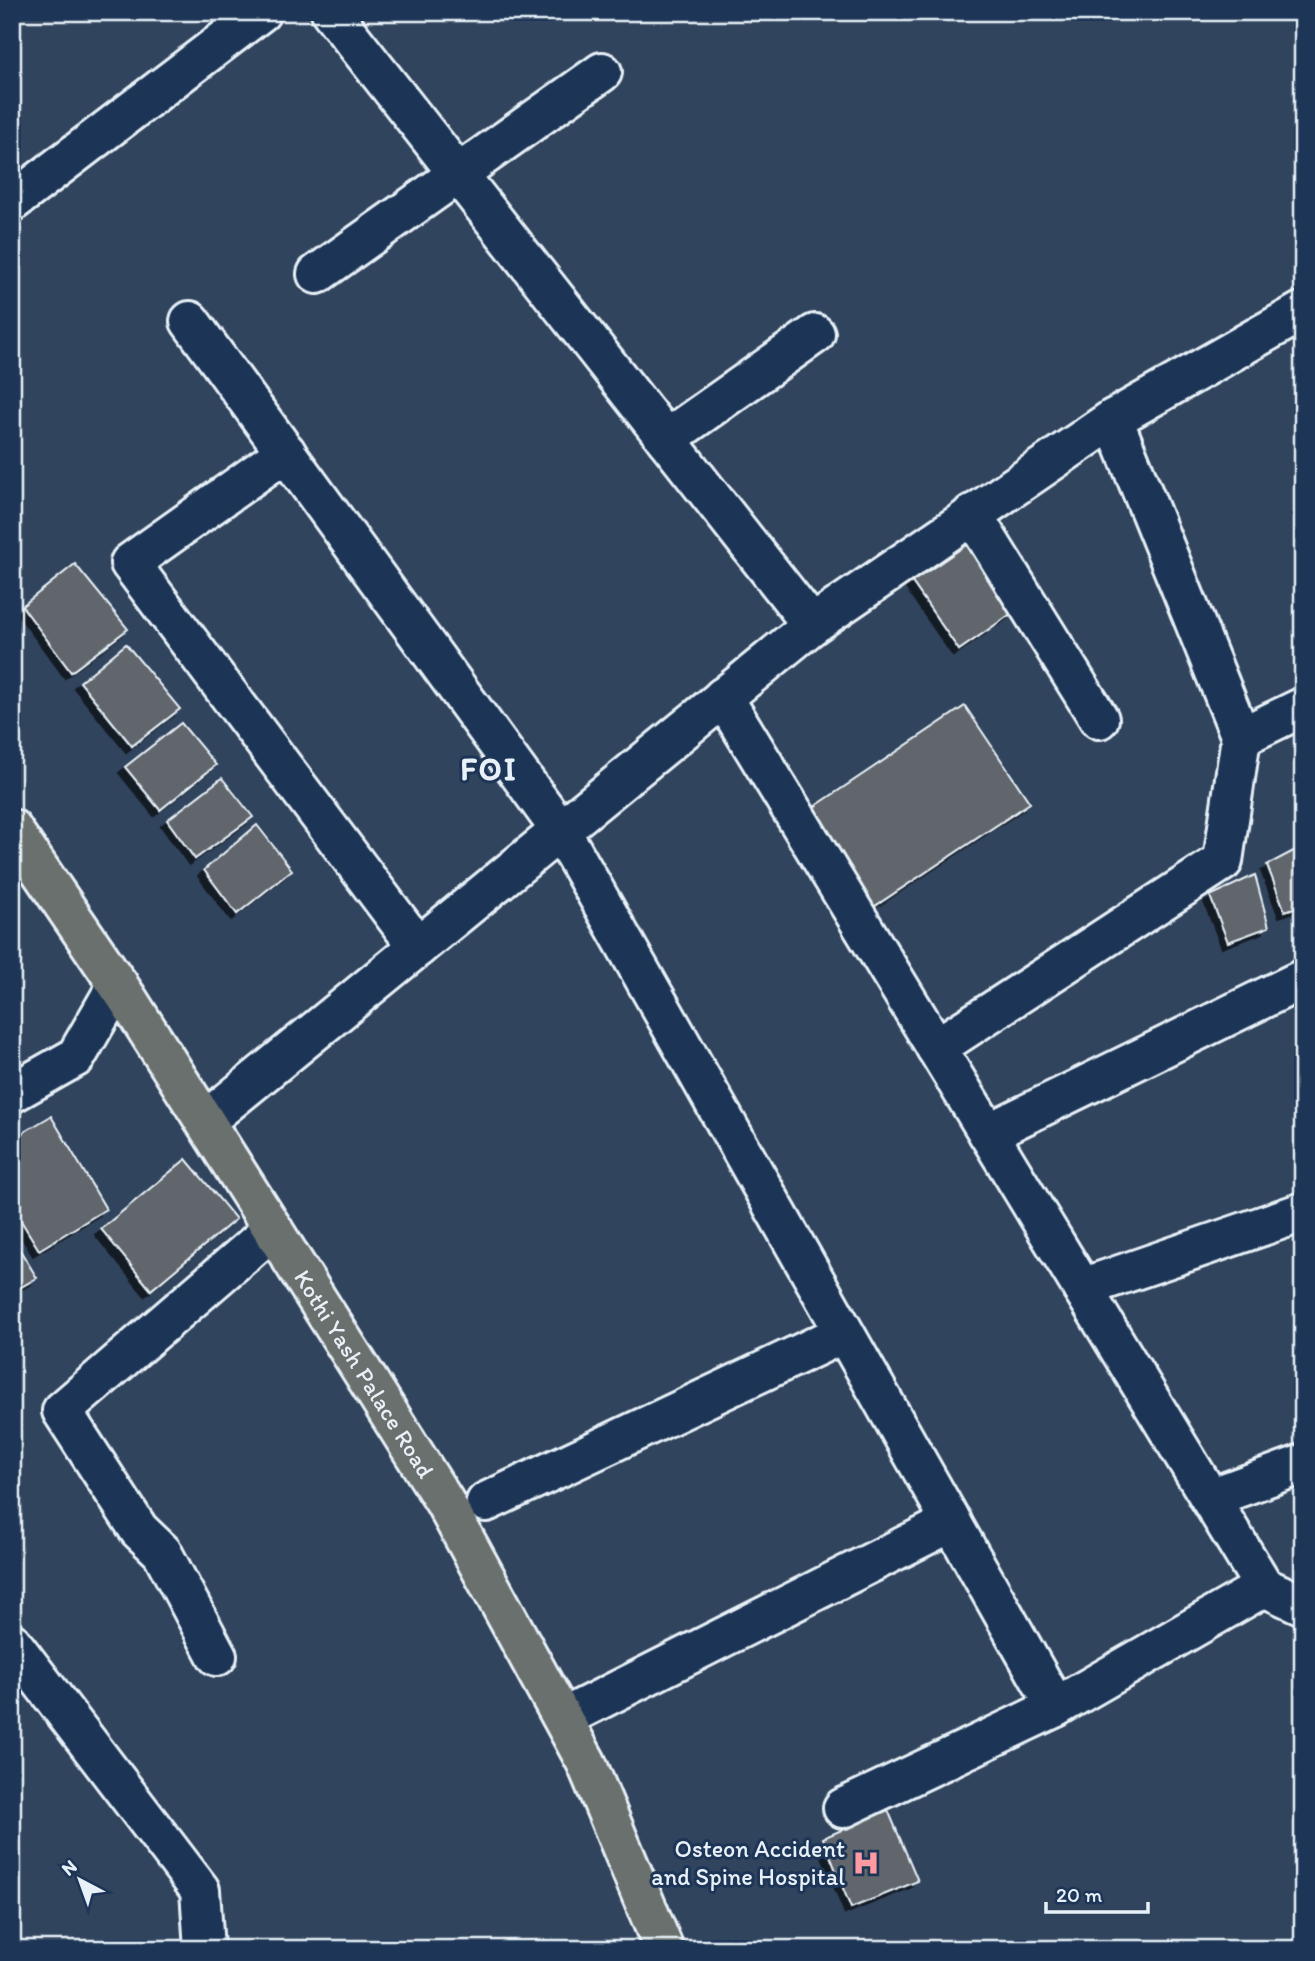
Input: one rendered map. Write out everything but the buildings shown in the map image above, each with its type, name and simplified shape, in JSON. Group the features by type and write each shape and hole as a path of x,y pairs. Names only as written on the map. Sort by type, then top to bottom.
{"main road":[{"name":"Kothi Yash Palace Road","path":"12,829 118,984 444,1501 586,1762 664,1949"}],"street":[{"path":"16,192 261,12"},
{"path":"331,12 812,625"},
{"path":"317,274 602,72"},
{"path":"205,1121 812,625 1113,419 1303,311"},
{"path":"190,321 561,831 1056,1707"},
{"path":"666,439 815,334"},
{"path":"936,1048 1223,861 1241,737 1113,419"},
{"path":"286,452 130,563 418,947"},
{"path":"972,514 1099,719"},
{"path":"723,697 1264,1587 1303,1605"},
{"path":"1241,737 1303,708"},
{"path":"988,1133 1303,979"},
{"path":"12,1093 76,1057 118,984"},
{"path":"1082,1288 1303,1212"},
{"path":"217,1656 162,1552 139,1530 62,1411 273,1229"},
{"path":"486,1503 844,1334"},
{"path":"1210,1498 1303,1464"},
{"path":"563,1718 952,1522"},
{"path":"844,1808 1056,1707 1264,1587"},
{"path":"12,1643 200,1890 204,1949"}],"place":[{"name":"Osteon Accident and Spine Hospital","path":"866,1863"}],"district":[{"name":"FOI","path":"489,769"}]}
